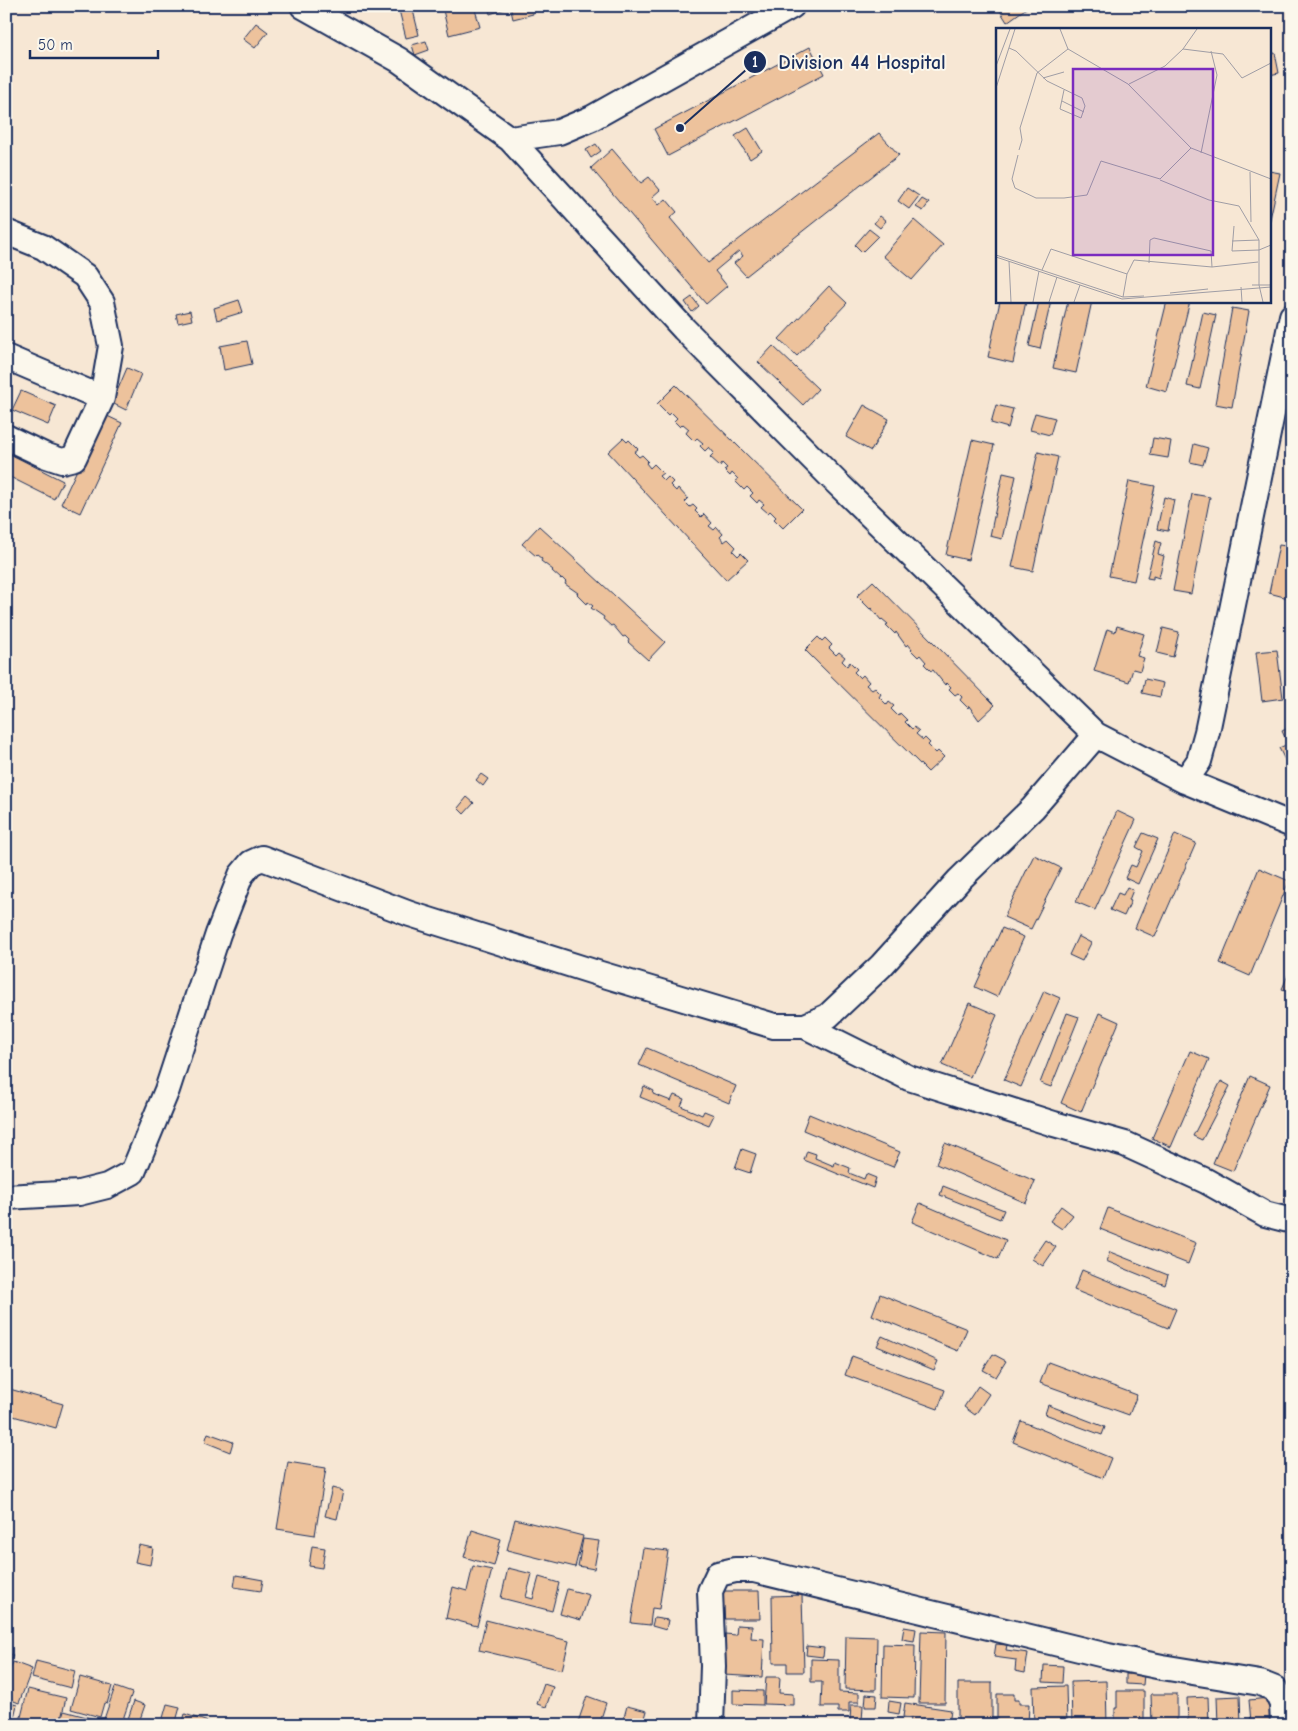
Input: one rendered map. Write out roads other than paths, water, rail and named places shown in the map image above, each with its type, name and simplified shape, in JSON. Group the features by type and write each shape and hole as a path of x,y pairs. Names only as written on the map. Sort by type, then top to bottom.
{"street":[{"path":"303,6 399,60 510,139 684,329 836,482 1096,734 1185,781 1292,825"},
{"path":"510,139 559,132 592,118 792,6"},
{"path":"6,232 43,247 85,276 102,302 111,346 102,398 74,458 62,461 6,437"},
{"path":"1185,781 1199,761 1207,732 1292,316"},
{"path":"6,357 102,398"},
{"path":"6,1196 79,1194 107,1186 133,1172 168,1090 218,934 242,875 251,863 262,858 410,914 594,972 774,1026 805,1026 828,1016 881,966 959,880 1033,808 1096,734"},
{"path":"805,1026 909,1078 1054,1124 1125,1144 1206,1181 1265,1214 1292,1221"},
{"path":"711,1725 710,1591 718,1574 735,1570 754,1570 1108,1656 1260,1683 1276,1689 1282,1704 1283,1725"}],"place":[{"name":"Division 44 Hospital","path":"680,128"}]}
